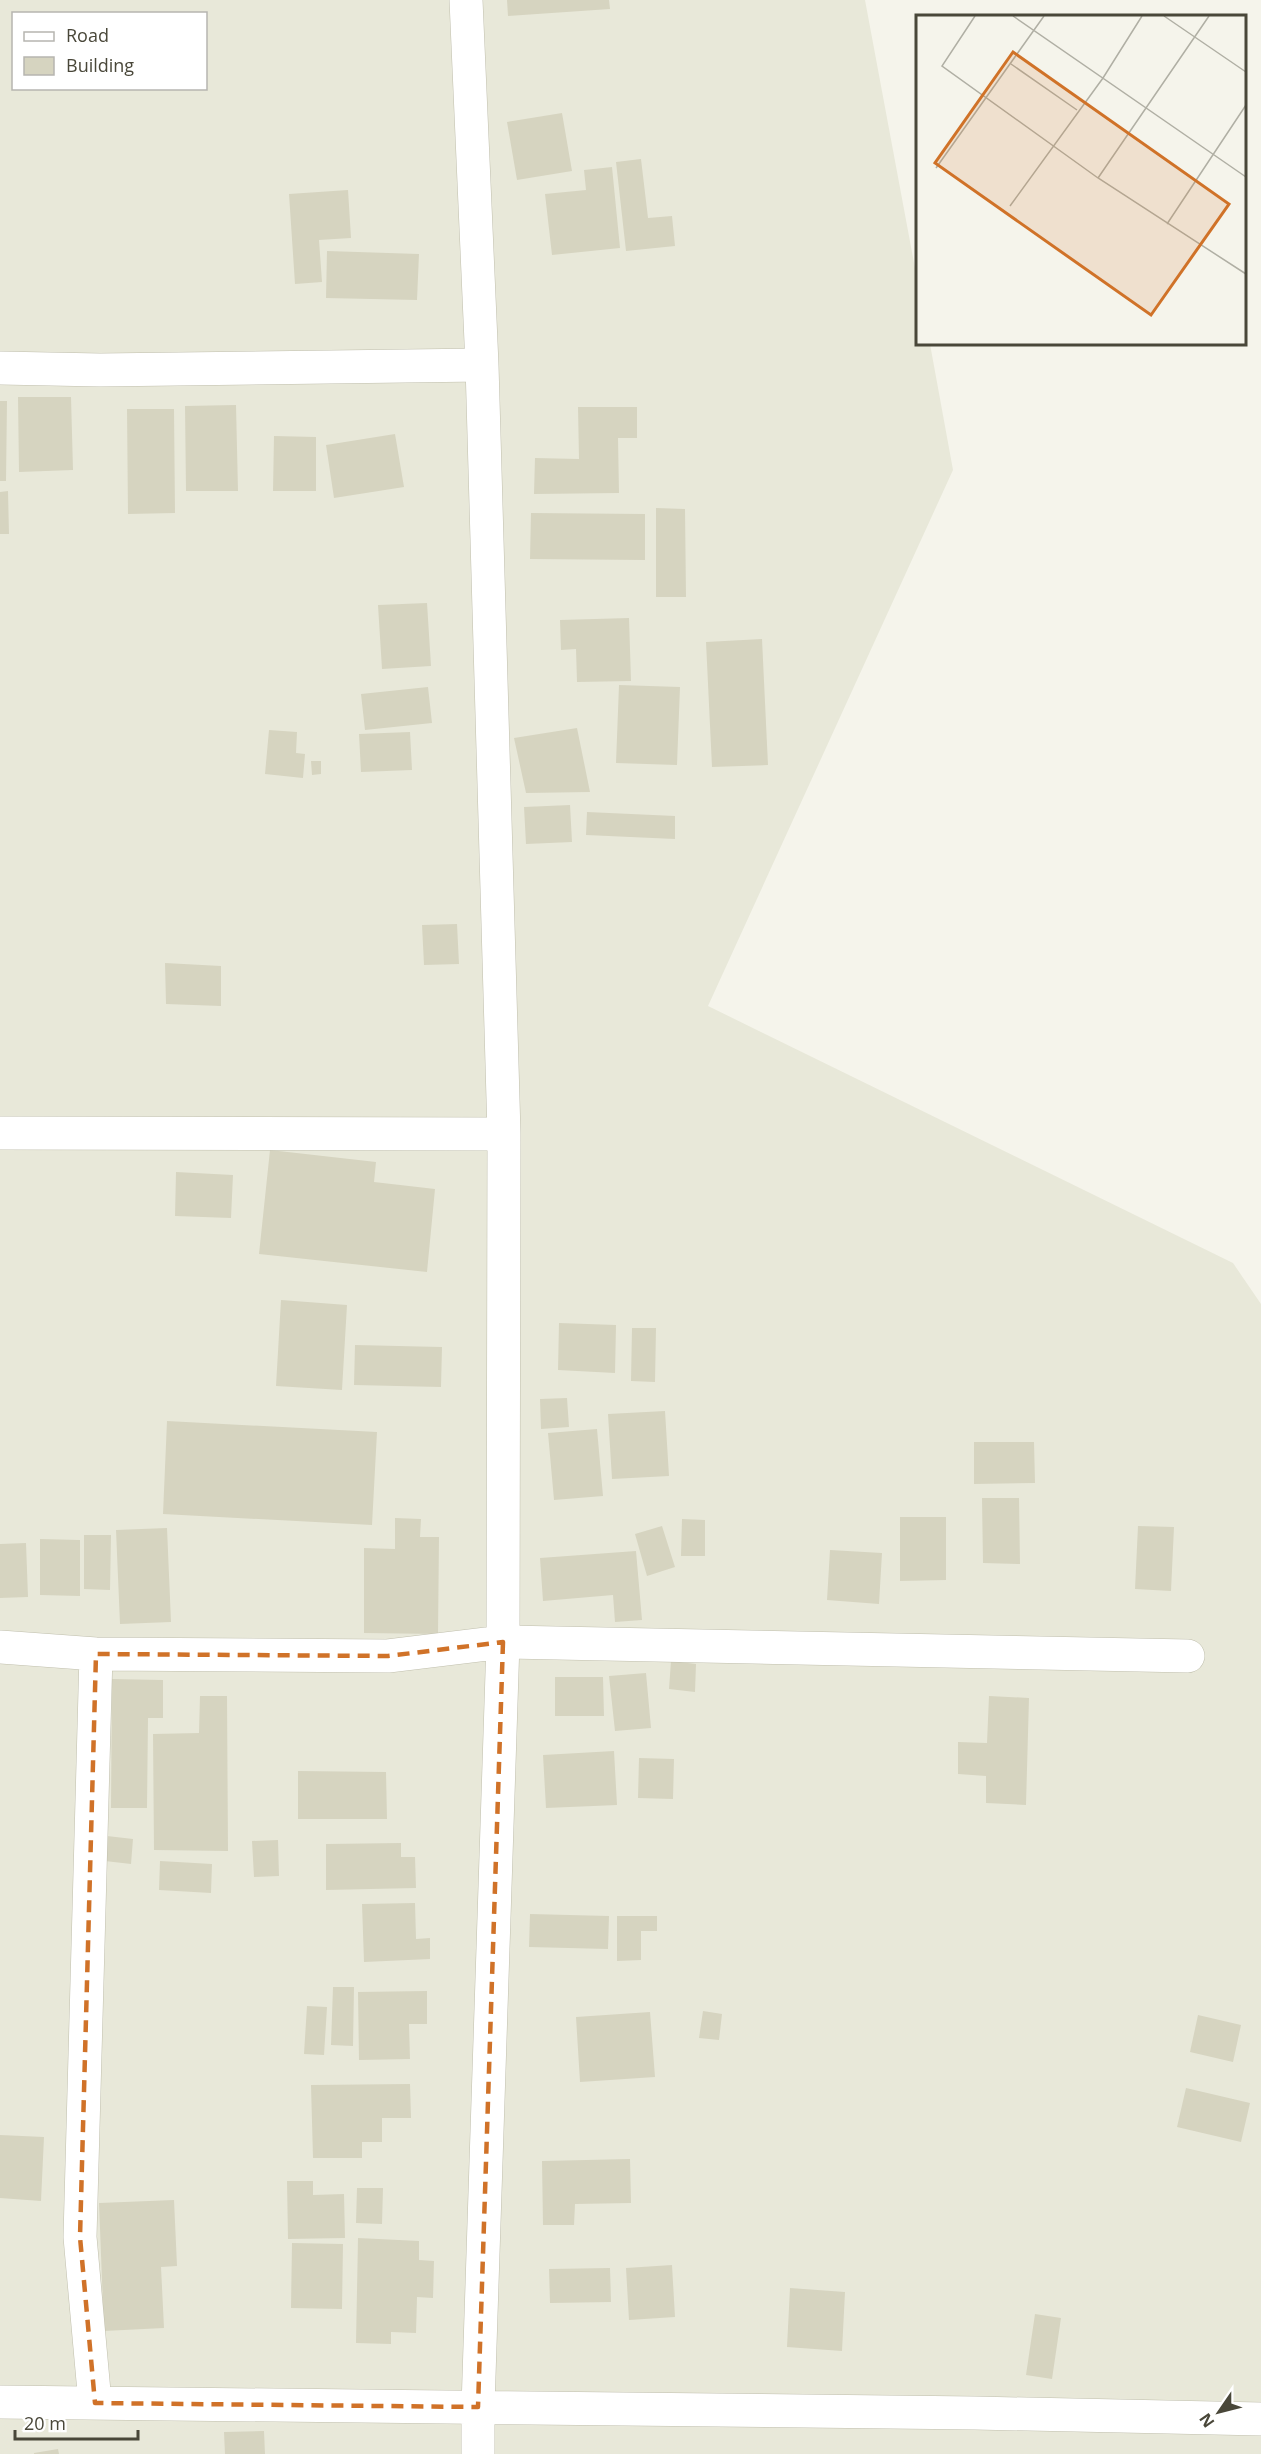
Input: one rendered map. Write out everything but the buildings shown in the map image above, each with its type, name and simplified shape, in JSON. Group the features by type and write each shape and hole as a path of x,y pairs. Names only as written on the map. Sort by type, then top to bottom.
{"street":[{"path":"466,0 482,365 504,1134 503,1642 478,2454"},
{"path":"0,368 100,370 482,365"},
{"path":"0,1133 504,1134"},
{"path":"0,1647 96,1654 388,1656 503,1642 1188,1656"},
{"path":"94,2403 80,2237 96,1654"},
{"path":"0,2402 975,2413 1261,2419"}],"highlighted area":[{"path":"503,1642 478,2407 95,2403 80,2237 96,1654 388,1656"}],"shaded area":[{"path":"0,0 865,0 916,274 916,345 930,345 953,470 708,1006 1233,1263 1261,1304 1261,2454 0,2454"}]}
